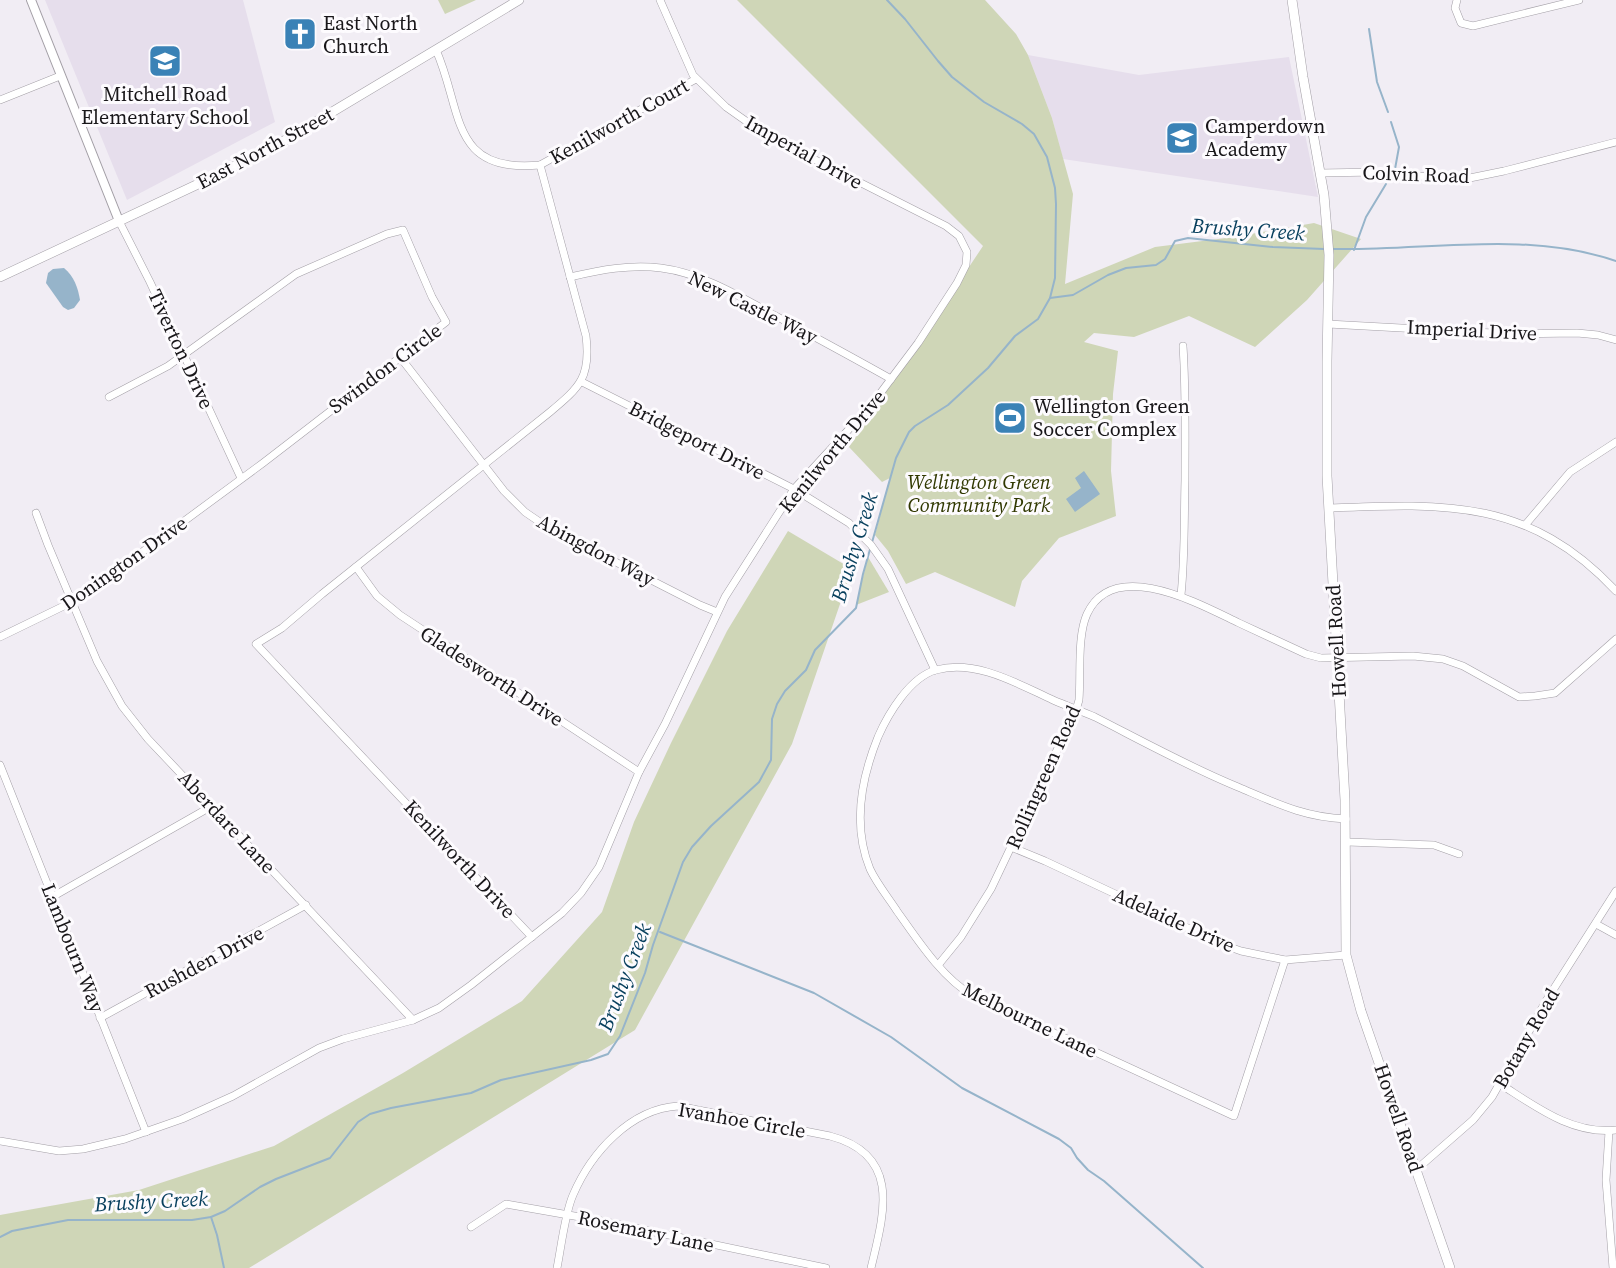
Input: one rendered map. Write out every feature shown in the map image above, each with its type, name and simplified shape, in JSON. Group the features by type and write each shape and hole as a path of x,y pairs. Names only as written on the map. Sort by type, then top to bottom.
{"main road":[{"name":"East North Street","path":"0,277 282,142 436,50 507,3 519,0"},
{"name":"Howell Road","path":"1292,0 1327,225 1329,270 1326,424 1347,842 1346,955 1361,1011 1450,1268"}],"street":[{"path":"31,0 119,221"},
{"name":"Imperial Drive","path":"660,0 696,79 726,107 763,132 946,226 963,241"},
{"path":"1456,0 1455,8 1461,23 1473,26 1579,0"},
{"name":"Kenilworth Court","path":"436,50 445,70 460,125 474,149 486,158 502,164 540,165 696,79"},
{"path":"0,100 60,76"},
{"name":"Colvin Road","path":"1320,173 1377,172 1461,180 1616,142"},
{"path":"540,165 587,343 582,382"},
{"name":"Tiverton Drive","path":"119,221 241,478"},
{"name":"Swindon Circle","path":"183,356 296,274 387,234 403,230 432,297 446,322 241,478"},
{"name":"Kenilworth Drive","path":"582,382 571,394 484,466 282,628 256,644 532,937 562,913 593,877 603,859 639,772 670,714 717,612 794,489 873,403 918,343 965,269 967,252 963,241"},
{"name":"New Castle Way","path":"570,277 631,266 661,268 688,274 758,306 891,379"},
{"name":"Imperial Drive","path":"1328,324 1511,334 1577,333 1616,340"},
{"path":"1181,595 1184,573 1185,380 1183,346"},
{"path":"109,397 183,356"},
{"name":"Abingdon Way","path":"400,357 484,466 515,502 540,523 717,612"},
{"name":"Bridgeport Drive","path":"582,382 794,489 838,515 862,535 882,561 894,581 935,670"},
{"path":"1526,524 1570,472 1616,442"},
{"name":"Donington Drive","path":"0,638 72,602 241,478"},
{"path":"1329,508 1406,504 1437,505 1484,513 1526,524 1566,547 1616,591"},
{"name":"Aberdare Lane","path":"36,513 97,662 122,706 148,739 412,1020"},
{"name":"Gladesworth Drive","path":"356,567 378,596 400,615 639,772"},
{"name":"Rollingreen Road","path":"939,964 977,915 1076,710 1079,700 1083,627 1087,614 1096,600 1111,591 1130,587 1152,588 1181,595 1306,654 1321,658 1413,656 1443,659 1463,666 1519,697 1555,693 1616,639"},
{"path":"935,670 971,669 987,672 1092,716 1213,777 1281,806 1313,816 1346,819"},
{"name":"Melbourne Lane","path":"935,670 908,689 887,718 874,747 864,781 860,815 863,848 873,874 909,927 960,988 1234,1116 1285,960"},
{"name":"Lambourn Way","path":"0,765 146,1132"},
{"path":"52,897 213,806"},
{"path":"1347,842 1434,845 1459,854"},
{"name":"Adelaide Drive","path":"1011,847 1241,951 1285,960 1346,955"},
{"name":"Botany Road","path":"1417,1169 1473,1120 1492,1097 1546,1001 1616,891"},
{"name":"Rushden Drive","path":"100,1018 306,905"},
{"path":"1596,924 1616,935"},
{"path":"0,1141 69,1150 99,1145 146,1132 212,1107 320,1048 343,1039 412,1020 450,1001 532,937"},
{"path":"1500,1084 1558,1119 1597,1131 1613,1130 1606,1180 1613,1268"},
{"name":"Ivanhoe Circle","path":"556,1268 573,1194 596,1156 632,1121 650,1111 668,1106 684,1106 838,1138 864,1154 878,1174 884,1203 883,1219 871,1268"},
{"name":"Rosemary Lane","path":"471,1227 506,1204 826,1268"}],"shaded area":[{"name":"Mitchell Road Elementary School","path":"45,0 243,0 275,122 127,200"},
{"name":"Camperdown Academy","path":"1028,55 1139,75 1289,57 1318,197 1063,159 1052,118"}],"green space":[{"path":"438,0 476,0 445,14"},
{"path":"737,0 985,0 1016,34 1028,55 1052,118 1073,194 1065,284 1155,247 1234,237 1314,223 1361,239 1307,300 1255,347 1189,316 1134,337 1094,333 1084,342 1118,351 1113,394 1111,471 1116,516 1059,538 1022,581 1015,607 935,572 906,584 888,551 875,535 890,478 882,482 849,447 983,246"},
{"path":"788,531 852,569 792,744 635,1030 249,1268 0,1268 0,1215 139,1190 274,1146 403,1073 522,1001 602,912 634,822 671,743 727,631"},
{"name":"Wellington Green Community Park","path":"868,557 889,592 856,605"}],"water":[{"path":"64,268 75,282 80,300 74,308 68,310 63,307 46,283 48,273 53,269"},
{"path":"1084,471 1100,494 1075,512 1066,499 1081,488 1075,478"}],"waterway":[{"name":"Brushy Creek","path":"0,1237 12,1231 68,1220 192,1220 211,1217 225,1211 276,1179 330,1158 358,1122 370,1114 471,1093 501,1080 591,1060 608,1054 620,1036 645,973 683,862 692,847 711,826 759,782 771,760 772,719 777,704 785,691 806,670 815,650 856,608 863,574 896,458 909,432 948,405 988,368 1015,336 1038,319 1050,298 1055,278 1056,204 1055,188 1047,157 1034,134 1022,124 984,102 952,77 887,0"},
{"path":"1369,29 1377,82 1388,112"},
{"path":"1391,122 1399,147 1395,169"},
{"path":"1354,250 1366,217 1386,184"},
{"name":"Brushy Creek","path":"1050,298 1073,295 1108,275 1126,268 1156,265 1165,259 1175,241 1188,238 1273,247 1324,249"},
{"name":"Brushy Creek","path":"1333,249 1511,244 1547,246 1616,261"},
{"path":"660,932 814,993 891,1037 962,1088 1059,1139 1071,1148 1088,1170 1104,1181 1203,1268"},
{"path":"211,1217 224,1268"}],"place":[{"name":"East North Church","path":"300,34"},
{"name":"Mitchell Road Elementary School","path":"165,61"},
{"name":"Camperdown Academy","path":"1182,138"},
{"name":"Wellington Green Soccer Complex","path":"1010,418"}]}
